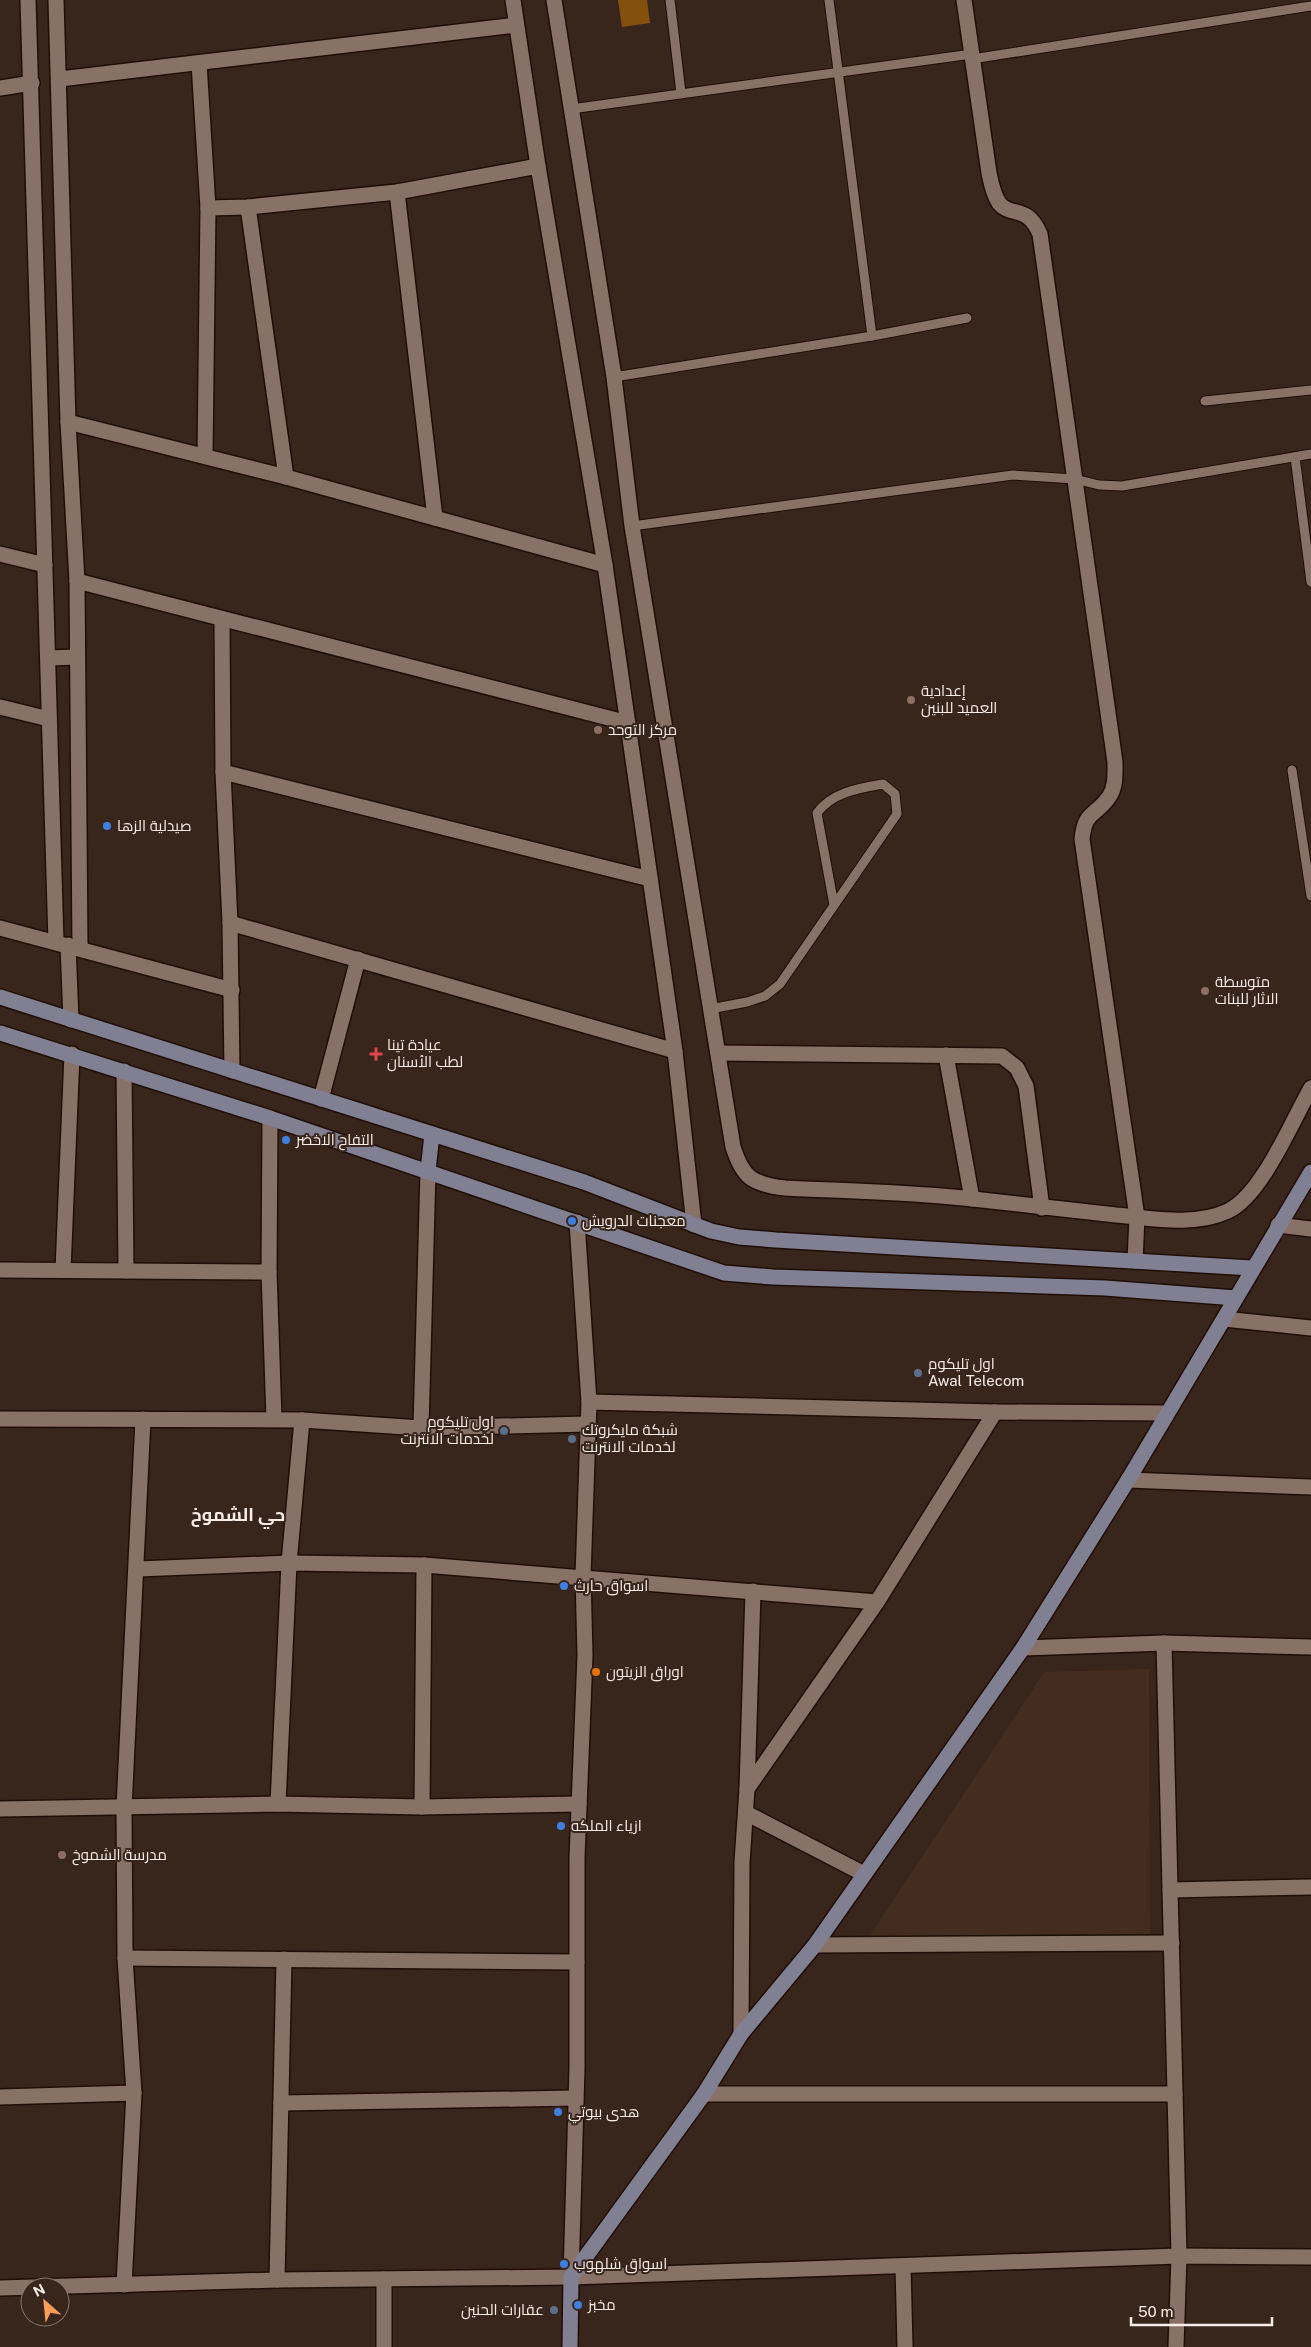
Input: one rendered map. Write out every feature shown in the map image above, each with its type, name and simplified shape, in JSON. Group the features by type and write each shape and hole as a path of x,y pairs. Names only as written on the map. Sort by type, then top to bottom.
{"street":[{"path":"513,0 628,723 675,1051 694,1225"},
{"path":"554,0 614,377 632,526 733,1146 740,1168 749,1178 765,1186 972,1199 1137,1217 1188,1220 1209,1218 1228,1211 1247,1198 1259,1183 1311,1088"},
{"path":"964,0 988,173 995,196 1000,205 1024,213 1035,222 1040,234 1115,762 1114,785 1109,797 1089,815 1083,825 1082,839 1137,1217 1135,1261"},
{"path":"68,945 77,657 77,581 68,422 60,79 56,4 29,5 49,720 68,945 71,1020"},
{"path":"60,79 516,25"},
{"path":"199,63 208,208 205,456"},
{"path":"0,88 32,83"},
{"path":"208,208 397,192 538,166"},
{"path":"397,192 435,518"},
{"path":"248,206 286,477"},
{"path":"38,298 65,294"},
{"path":"68,422 286,477 604,565"},
{"path":"0,554 45,565"},
{"path":"77,581 628,723"},
{"path":"222,619 222,772 230,922 232,1071"},
{"path":"48,658 77,657"},
{"path":"0,707 49,720"},
{"path":"222,772 650,880"},
{"path":"230,922 675,1051"},
{"path":"0,928 232,990"},
{"path":"321,1099 358,959"},
{"path":"0,997 584,1182 694,1225 739,1237 1252,1268"},
{"path":"0,1033 72,1054 270,1118 724,1273 773,1277 1105,1288 1236,1298"},
{"path":"718,1053 1002,1056 1017,1068 1026,1086 1042,1208"},
{"path":"63,1270 72,1054"},
{"path":"946,1055 972,1199"},
{"path":"124,1071 126,1271"},
{"path":"270,1118 269,1272 274,1419"},
{"path":"421,1428 428,1171 432,1134"},
{"path":"571,2277 704,2094 741,2034 815,1945 1023,1648 1128,1480 1224,1319 1252,1268 1311,1172"},
{"path":"570,2347 577,2068 580,1804 585,1655 583,1576 589,1402 578,1222"},
{"path":"1278,1226 1311,1229"},
{"path":"0,1270 269,1272"},
{"path":"1224,1319 1311,1328"},
{"path":"589,1402 995,1412 1167,1413"},
{"path":"747,1788 878,1602 995,1412"},
{"path":"0,1419 274,1419 421,1428 587,1424"},
{"path":"124,2285 134,2093 125,1958 124,1808 138,1569 143,1419"},
{"path":"278,1804 289,1563 302,1420"},
{"path":"1128,1480 1311,1487"},
{"path":"138,1569 289,1563 424,1565 583,1576 878,1602"},
{"path":"422,1807 424,1565"},
{"path":"741,2034 742,1862 746,1813 753,1591"},
{"path":"1023,1648 1164,1643 1311,1647"},
{"path":"1164,1643 1179,2256 1176,2347"},
{"path":"0,1809 278,1804 422,1807 580,1804"},
{"path":"746,1813 864,1874"},
{"path":"1170,1890 1311,1887"},
{"path":"815,1945 1172,1943"},
{"path":"125,1958 577,1962"},
{"path":"277,2280 284,1960"},
{"path":"0,2096 134,2093"},
{"path":"704,2094 1175,2094"},
{"path":"281,2103 575,2098"},
{"path":"0,2288 277,2280 571,2277 1179,2256 1311,2256"},
{"path":"903,2266 905,2347"},
{"path":"384,2279 384,2347"}],"lane":[{"path":"670,0 681,93"},
{"path":"829,0 872,336"},
{"path":"571,109 838,72 972,56 1311,6"},
{"path":"614,377 872,336 966,318"},
{"path":"1204,401 1311,390"},
{"path":"632,526 1013,475 1075,479 1099,485 1122,486 1311,454"},
{"path":"1295,457 1311,582"},
{"path":"1292,770 1311,896"},
{"path":"710,1009 747,1002 764,996 780,984 897,814 894,794 883,784 860,788 833,798 817,813 834,905"}],"shaded area":[{"path":"1149,1669 1150,1934 870,1936 1044,1672"}],"building":[{"path":"618,0 647,0 650,23 622,27"}],"place":[{"name":"إعدادية العميد للبنين","path":"911,700"},
{"name":"مركز التوحد","path":"598,730"},
{"name":"صيدلية الزها","path":"107,826"},
{"name":"متوسطة الاثار للبنات","path":"1205,991"},
{"name":"عيادة تينا لطب الأسنان","path":"376,1054"},
{"name":"التفاح الاخضر","path":"286,1140"},
{"name":"معجنات الدرويش","path":"572,1221"},
{"name":"اول تليكوم Awal Telecom","path":"918,1373"},
{"name":"اول تليكوم لخدمات الانترنت","path":"504,1431"},
{"name":"شبكة مايكروتك لخدمات الانترنت","path":"572,1439"},
{"name":"اسواق حارث","path":"564,1586"},
{"name":"اوراق الزيتون","path":"596,1672"},
{"name":"ازياء الملكه","path":"561,1826"},
{"name":"مدرسة الشموخ","path":"62,1855"},
{"name":"هدى بيوتي","path":"558,2112"},
{"name":"اسواق شلهوب","path":"564,2264"},
{"name":"مخبز","path":"578,2305"},
{"name":"عقارات الحنين","path":"554,2310"}],"district":[{"name":"حي الشموخ","path":"238,1515"}]}
